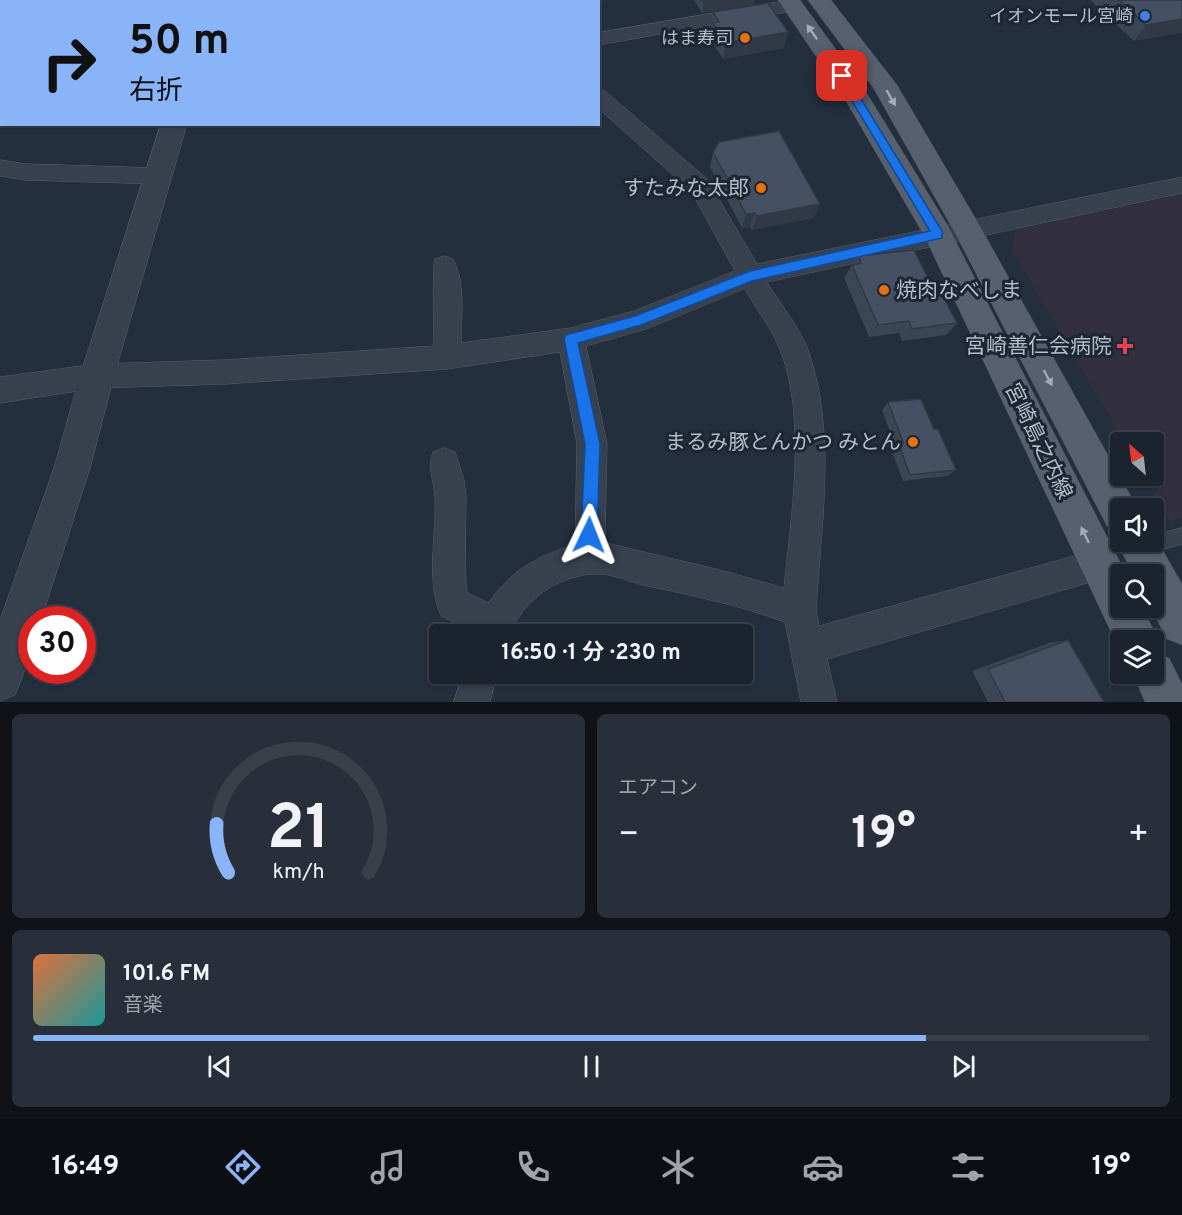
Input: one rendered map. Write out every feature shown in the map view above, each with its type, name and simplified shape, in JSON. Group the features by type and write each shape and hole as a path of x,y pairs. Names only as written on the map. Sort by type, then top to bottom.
{"main road":[{"name":"宮崎島之内線","path":"800,2 854,93 952,232 1111,498"},
{"name":"宮崎島之内線","path":"952,232 1110,585"},
{"path":"1142,552 1182,624"},
{"path":"1159,684 1168,702"}],"street":[{"path":"600,39 800,2"},
{"path":"600,98 676,162 699,185 716,211 750,276 795,349 803,384 811,454 799,609 819,702"},
{"path":"0,680 72,468 97,376 173,126"},
{"path":"0,168 37,172 159,176"},
{"path":"0,390 97,376 225,372 447,357 571,339 637,321 750,276 1182,184"},
{"path":"444,266 448,290 447,357"},
{"path":"571,339 592,444 589,535 593,558"},
{"path":"444,462 452,497 448,581 453,604 487,624"},
{"path":"496,624 500,611 533,577 564,564 593,558 762,596 799,609"},
{"path":"807,647 1100,565"},
{"path":"472,702 477,684"}],"lane":[{"path":"1164,540 1182,537"}],"shaded area":[{"name":"宮崎善仁会病院","path":"1182,194 1182,518 1170,521 1164,511 1164,498 1156,498 1149,486 1164,486 1164,432 1118,432 1012,250 1015,230"}],"building":[{"path":"1119,0 1182,0 1182,19 1146,25"},
{"path":"768,3 788,32 726,43 713,23 719,22 713,12"},
{"name":"すたみな太郎","path":"779,131 820,204 757,216 755,213 746,214 713,152 719,142"},
{"name":"焼肉なべしま","path":"914,250 934,290 939,289 957,323 912,329 909,321 878,325 852,265 861,263 858,256"},
{"name":"まるみ豚とんかつ みとん","path":"921,399 934,429 938,429 956,470 910,475 898,442 903,442 888,402"},
{"path":"1068,640 1104,702 1005,702 988,669"}],"place":[{"name":"イオンモール宮崎","path":"1145,16"},
{"name":"はま寿司","path":"745,38"},
{"name":"すたみな太郎","path":"761,188"},
{"name":"焼肉なべしま","path":"884,290"},
{"name":"宮崎善仁会病院","path":"1125,346"},
{"name":"まるみ豚とんかつ みとん","path":"913,442"}],"route":[{"path":"589,535 592,444 571,339 657,314 750,276 938,234 842,76"}]}
